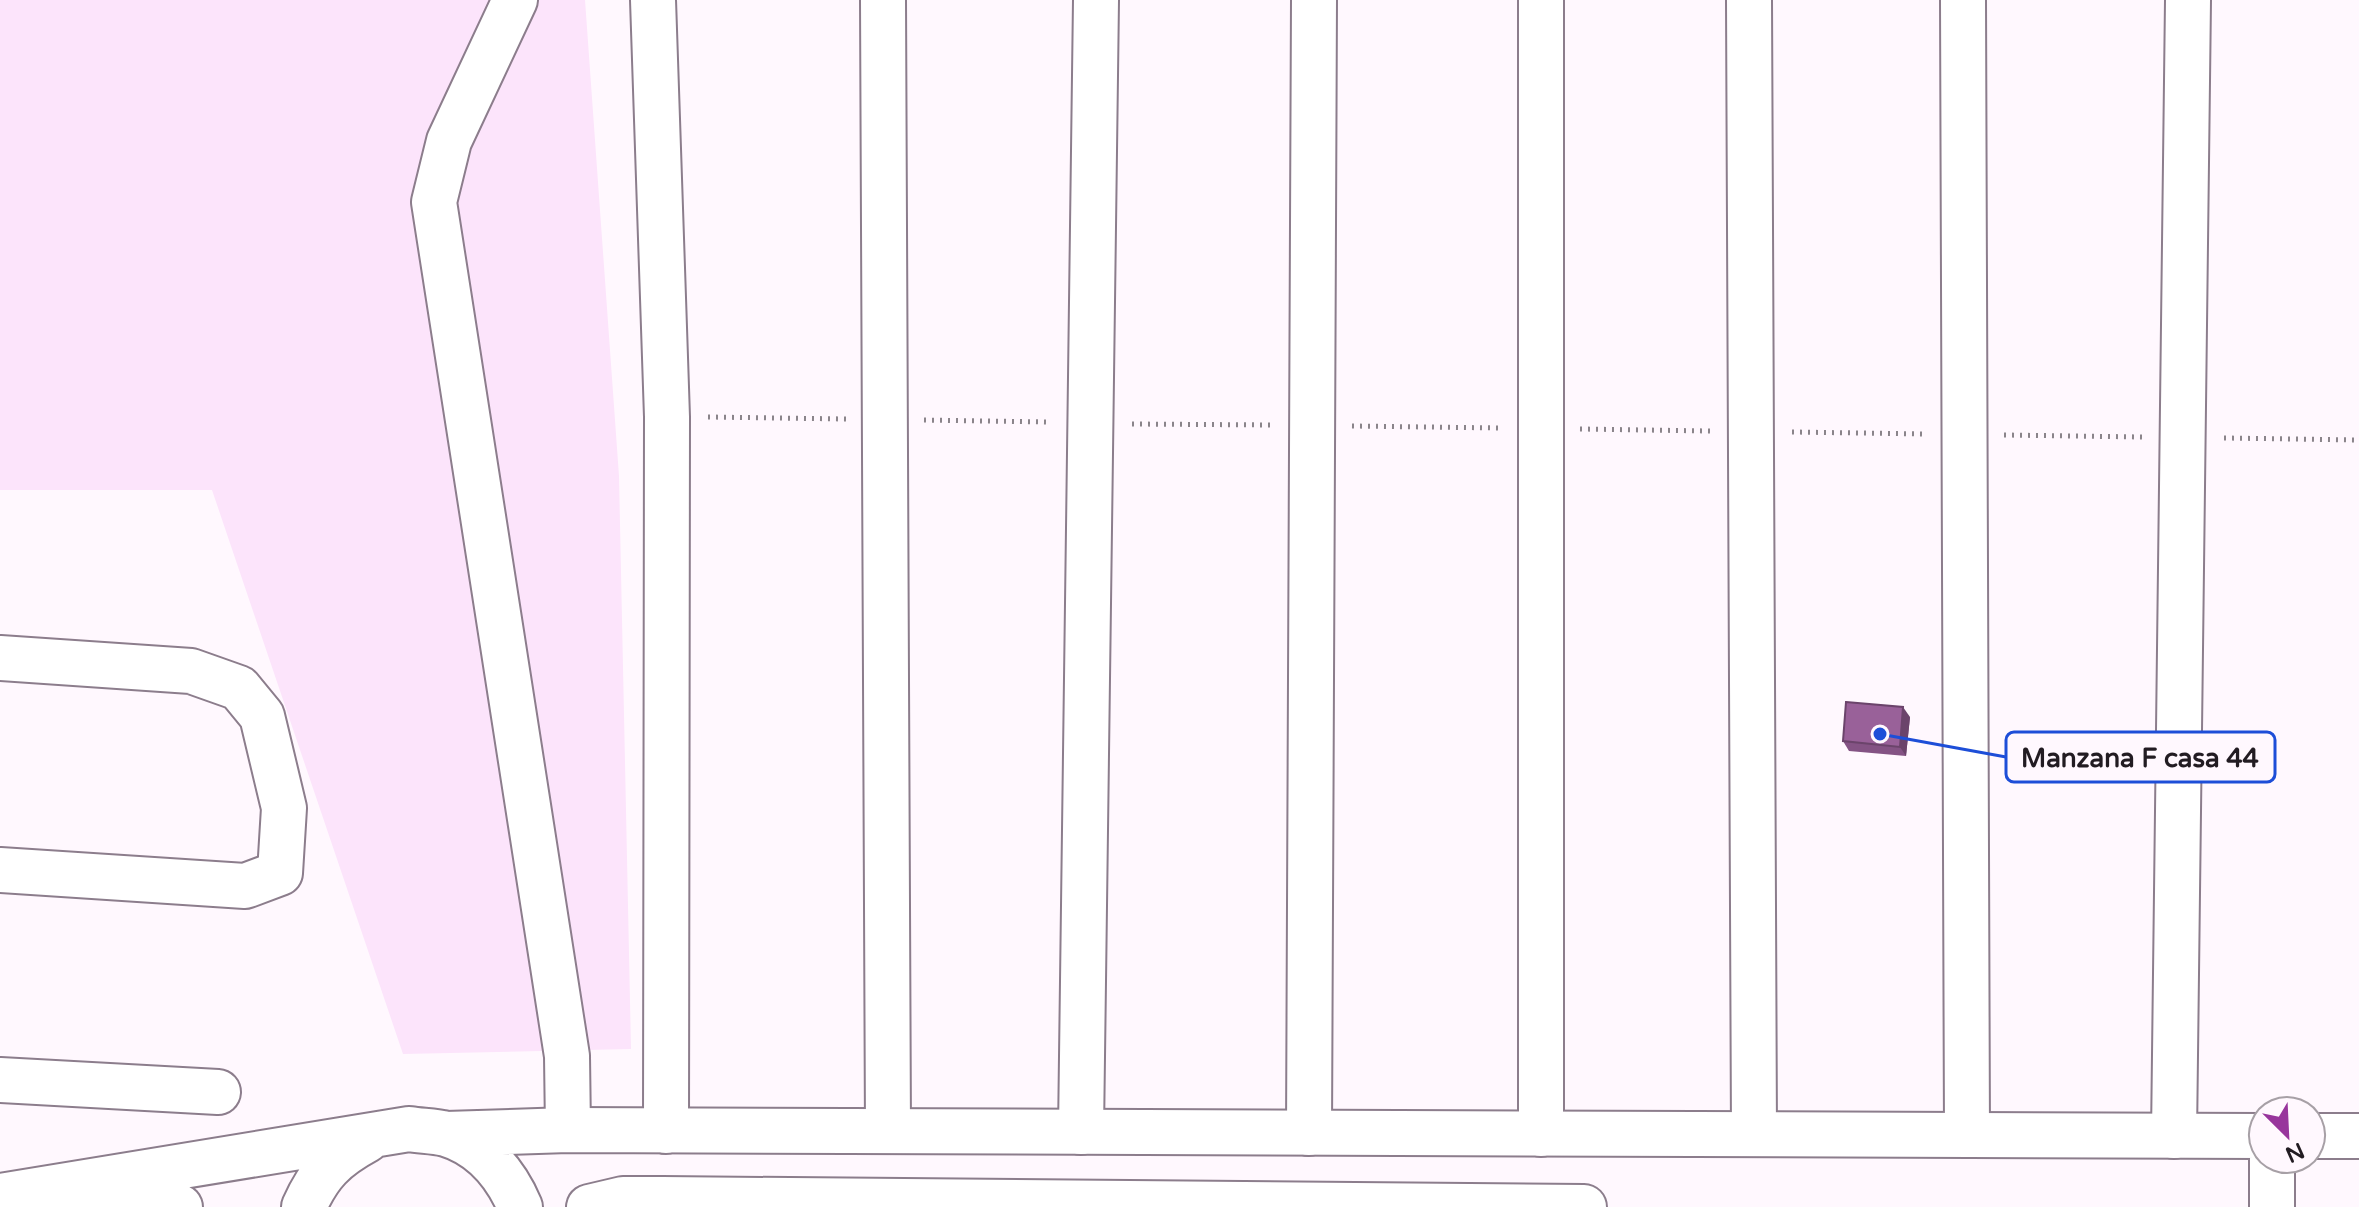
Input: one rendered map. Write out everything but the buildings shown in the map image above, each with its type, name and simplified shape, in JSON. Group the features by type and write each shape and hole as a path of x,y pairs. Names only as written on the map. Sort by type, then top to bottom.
{"street":[{"path":"515,0 449,141 434,202 567,1056 568,1130"},
{"path":"653,0 667,417 666,1131"},
{"path":"883,0 888,1131"},
{"path":"1081,1132 1096,0"},
{"path":"1309,1133 1314,0"},
{"path":"1541,0 1541,1134"},
{"path":"1749,0 1754,1134"},
{"path":"1963,0 1967,1135"},
{"path":"2174,1136 2188,0"},
{"path":"0,658 191,671 239,688 262,716 284,808 280,873 245,886 0,870"},
{"path":"0,1080 218,1092"},
{"path":"0,1196 409,1129 446,1134 568,1130 2247,1136"},
{"path":"446,1134 482,1153 509,1182 520,1207"},
{"path":"2327,1136 2359,1136"},
{"path":"304,1207 315,1181 340,1154 373,1137"},
{"path":"2272,1175 2272,1207"},
{"path":"589,1207 623,1199 1584,1207"},
{"path":"0,1203 180,1207"}],"shaded area":[{"path":"0,0 585,0 619,476 631,1049 403,1054 212,490 0,490"}],"place":[{"name":"Manzana F casa 44","path":"1880,734"}]}
